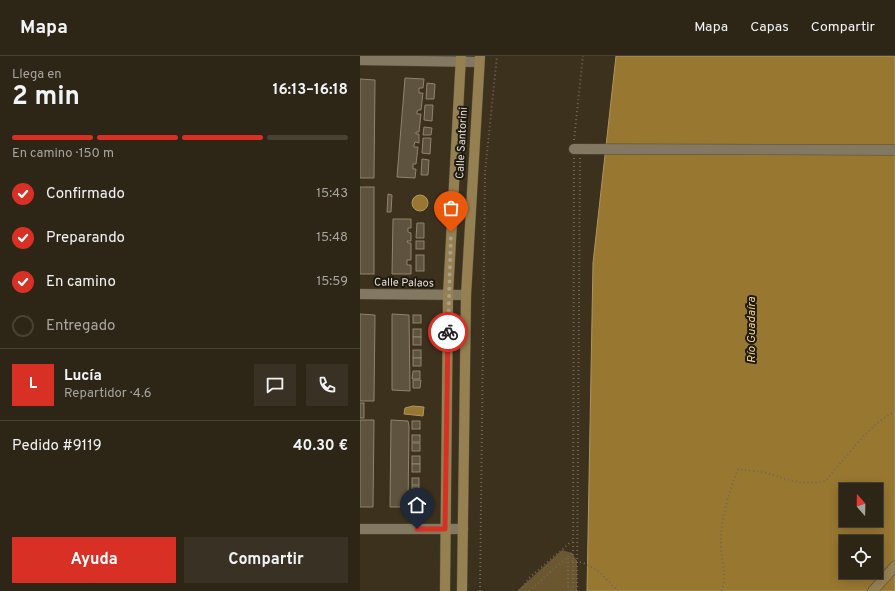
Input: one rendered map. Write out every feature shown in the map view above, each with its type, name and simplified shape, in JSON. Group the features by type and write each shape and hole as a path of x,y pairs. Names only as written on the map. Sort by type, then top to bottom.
{"street":[{"name":"Calle Santorini","path":"444,591 448,295 461,58"},
{"path":"360,60 479,59"},
{"name":"Calle Santorini","path":"462,591 466,294 479,59"},
{"path":"577,149 895,150"},
{"name":"Calle Palaos","path":"360,294 466,294"},
{"path":"360,529 463,529"},
{"path":"873,591 895,566"}],"path":[{"path":"480,591 485,172 497,56"},
{"path":"577,591 577,149 574,127 583,56"},
{"path":"573,591 572,553 577,149"},
{"path":"722,591 725,576 721,549 722,519 728,496 738,469 768,474 797,483 815,484 825,481 868,433 887,415 895,412"},
{"path":"520,591 529,578 573,541"},
{"path":"529,591 572,553"},
{"path":"568,556 568,591"},
{"path":"572,561 586,563 600,573 618,591"}],"shaded area":[{"path":"562,550 572,553 577,561 577,591 517,591"}],"water":[{"name":"Río Guadaíra","path":"616,56 895,56 895,591 587,591 593,263"},
{"path":"420,195 427,200 428,203 423,210 420,211 413,206 412,203 417,196"},
{"path":"413,406 424,407 423,416 404,414 405,408"}],"building":[{"path":"405,78 424,79 423,88 419,88 419,93 423,93 421,110 418,110 417,112 417,114 421,114 419,132 416,132 416,134 419,134 419,143 415,142 414,145 414,147 418,147 416,164 413,164 413,169 416,169 415,178 397,177"},
{"path":"360,79 375,80 374,178 360,178"},
{"path":"427,83 435,84 434,99 426,99"},
{"path":"425,105 433,105 432,121 424,120"},
{"path":"424,127 432,128 431,135 423,135"},
{"path":"423,138 431,138 430,154 422,153"},
{"path":"422,159 429,160 428,175 421,175"},
{"path":"360,187 374,187 374,274 360,274"},
{"path":"388,194 392,195 391,212 387,212"},
{"path":"393,219 411,219 411,228 408,228 408,232 411,233 411,241 407,241 408,243 411,243 411,260 407,260 407,265 411,265 411,274 392,274"},
{"path":"417,223 424,223 424,238 416,238"},
{"path":"416,241 424,241 424,249 416,249"},
{"path":"416,255 424,255 424,271 416,271"},
{"path":"360,314 375,315 374,401 360,401"},
{"path":"392,314 409,315 410,391 392,390"},
{"path":"413,315 421,315 421,323 413,323"},
{"path":"413,329 421,329 421,337 413,337"},
{"path":"413,337 421,337 421,345 413,345"},
{"path":"413,350 421,350 421,358 413,358"},
{"path":"413,358 421,358 421,366 413,366"},
{"path":"413,371 420,371 420,379 412,379"},
{"path":"413,380 421,380 420,388 413,388"},
{"path":"360,403 364,403 364,418 360,418"},
{"path":"360,420 374,420 373,507 360,507"},
{"path":"391,420 408,421 409,426 408,507 390,507"},
{"path":"412,421 420,421 420,429 412,429"},
{"path":"412,435 420,435 420,442 412,442"},
{"path":"412,443 420,443 420,451 412,451"},
{"path":"412,456 420,456 420,464 412,464"},
{"path":"412,464 420,464 420,472 412,472"},
{"path":"412,478 419,478 419,485 412,485"},
{"path":"412,486 419,486 419,494 412,494"},
{"path":"412,499 419,499 419,507 411,507"}],"way so far":[{"path":"448,332 451,232"}],"route":[{"path":"417,529 445,529 448,332"}]}
